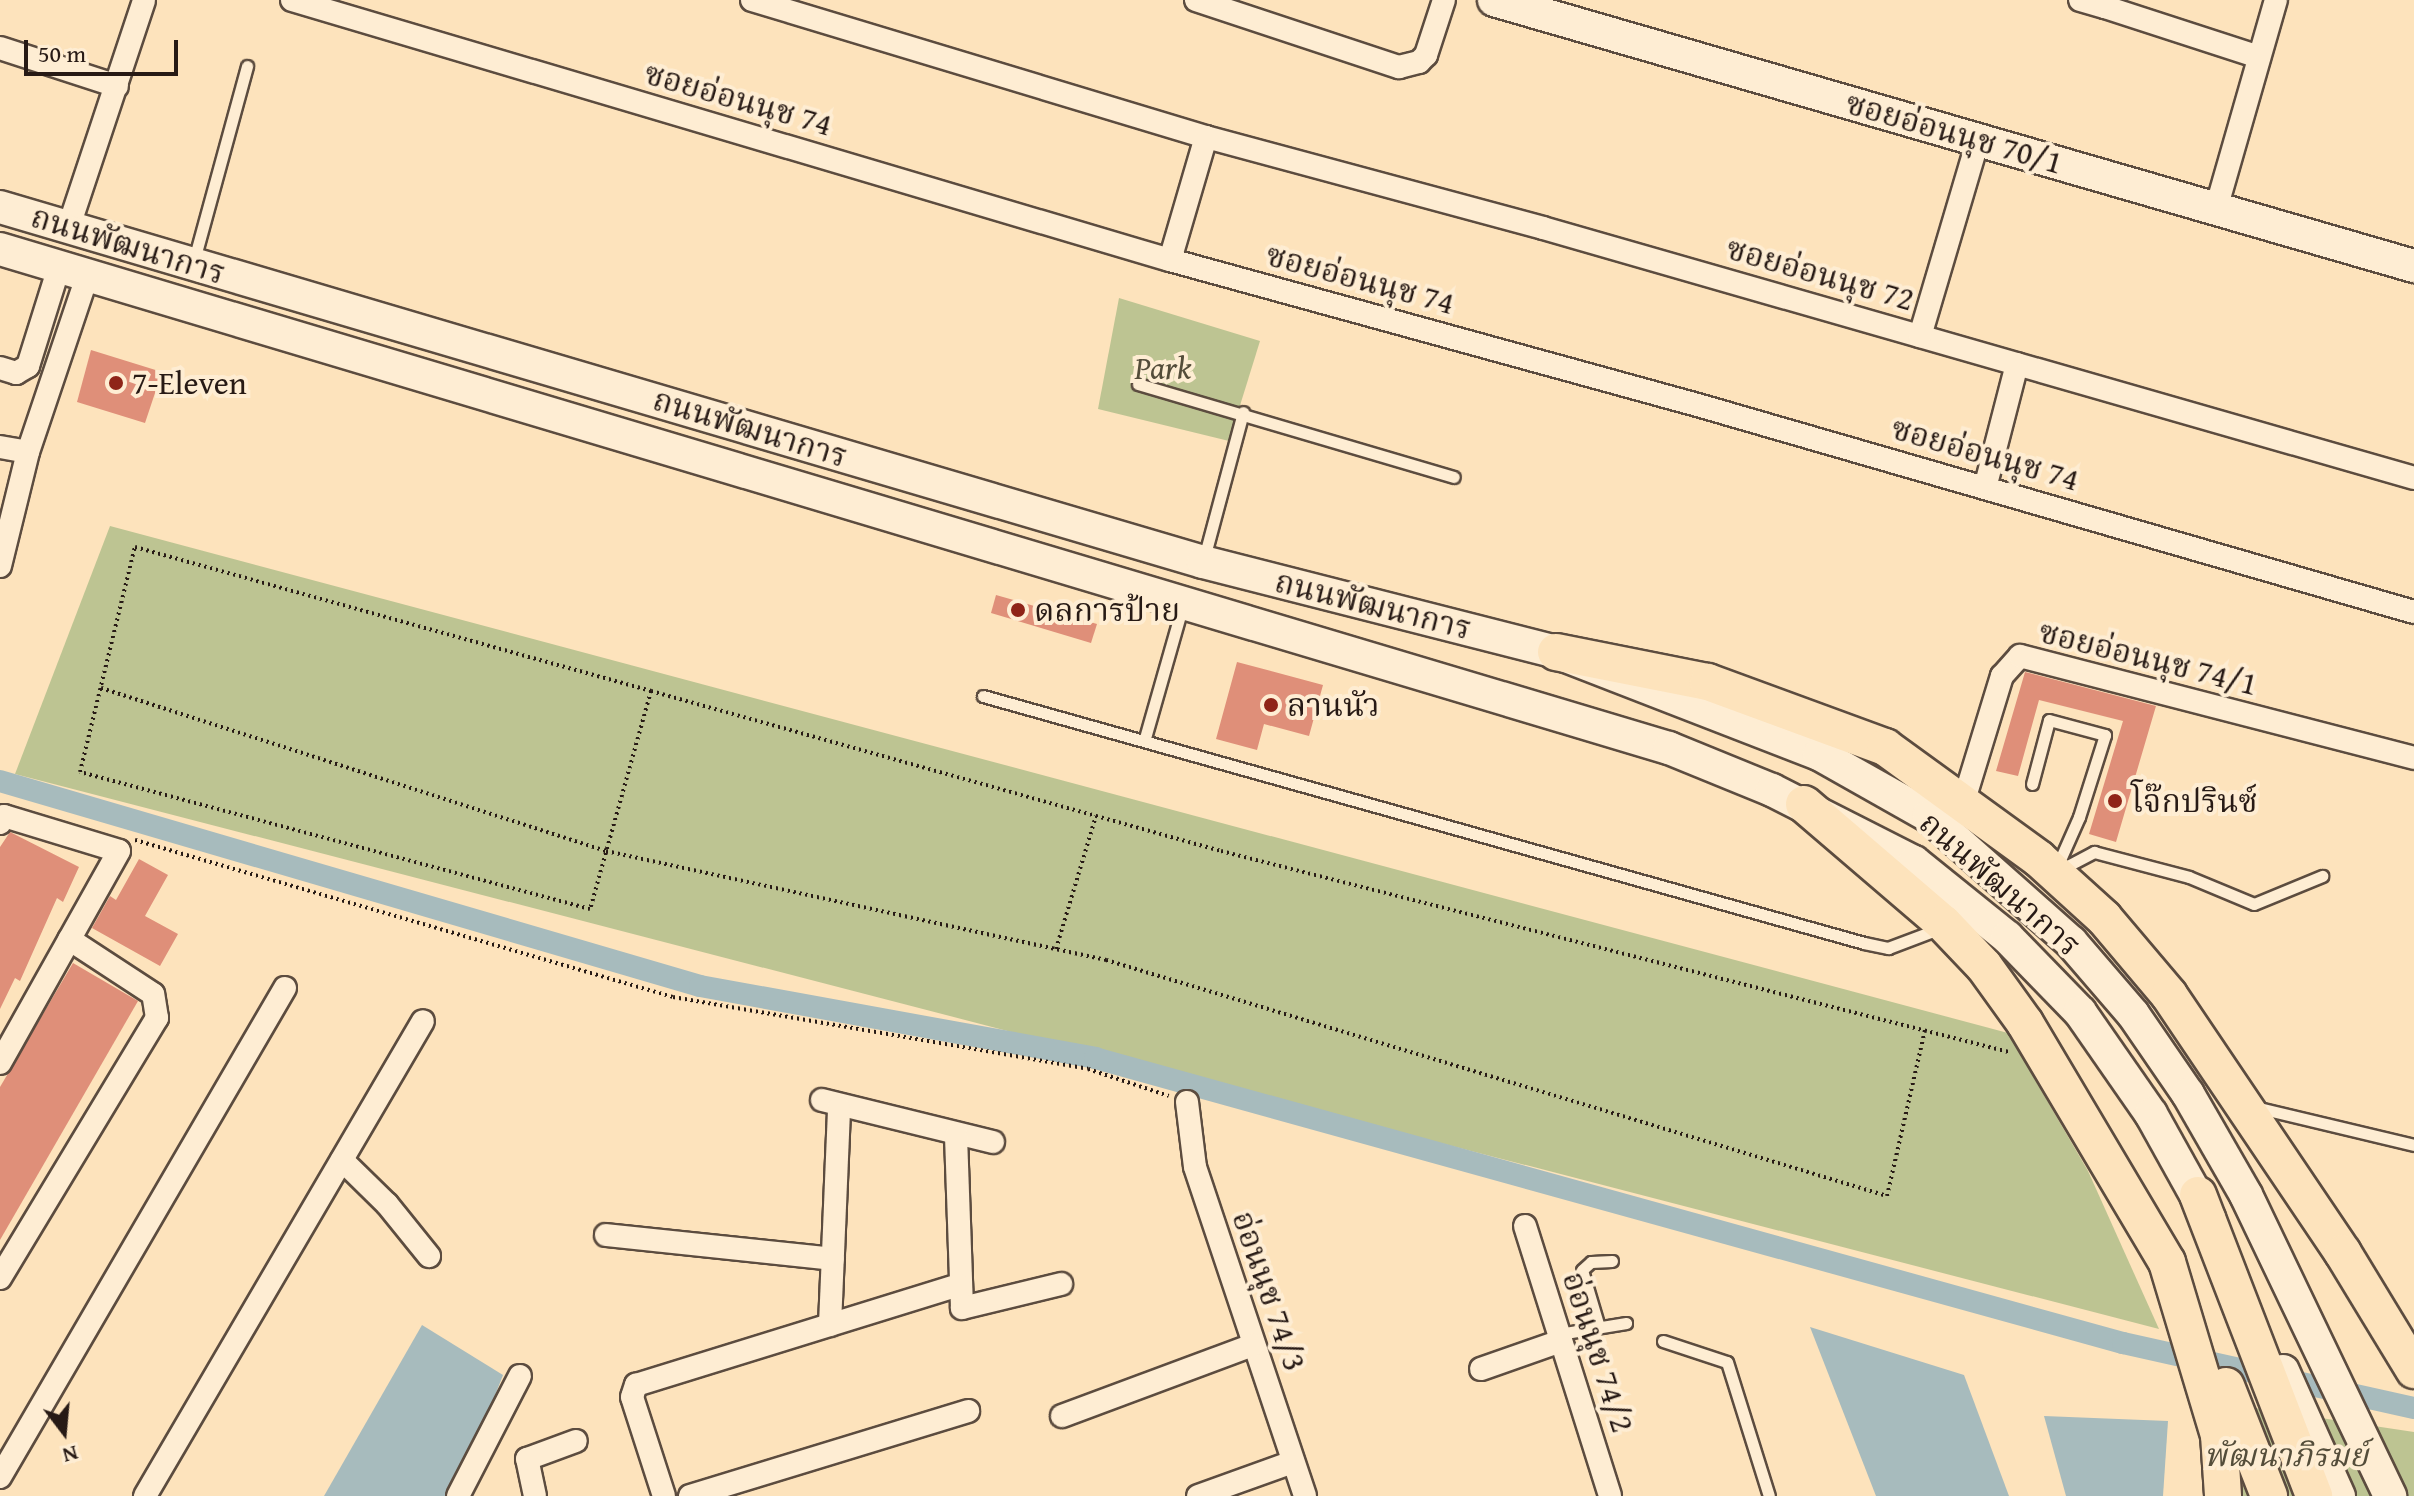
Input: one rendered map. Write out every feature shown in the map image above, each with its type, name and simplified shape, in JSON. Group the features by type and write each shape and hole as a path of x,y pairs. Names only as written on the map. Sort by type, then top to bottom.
{"main road":[{"name":"ซอยอ่อนนุช 70/1","path":"1494,0 2414,266"},
{"name":"ถนนพัฒนาการ","path":"0,207 1203,562 1556,652 1819,754 1929,816 2071,942 2123,1002 2188,1094 2246,1195 2388,1492"},
{"name":"ถนนพัฒนาการ","path":"0,249 1669,748 1804,804 1914,862 2007,937 2080,1012 2151,1114 2198,1195"},
{"path":"1556,652 1708,682 1812,716 1885,747 1964,800 2054,873 2104,918 2169,995 2343,1253 2414,1351"},
{"path":"1804,804 1946,926 1984,966 2025,1023 2174,1278 2219,1398 2269,1496"},
{"path":"2198,1195 2290,1409 2339,1496"},
{"path":"2343,1253 2414,1370"},
{"path":"2219,1398 2223,1496"},
{"path":"2290,1409 2314,1496"}],"street":[{"path":"69,226 144,0"},
{"name":"ซอยอ่อนนุช 74","path":"292,0 1170,260 1985,488 2414,612"},
{"name":"ซอยอ่อนนุช 72","path":"752,0 1206,137 1920,336 2414,478"},
{"path":"1196,0 1399,67 1419,62 1426,55 1444,0"},
{"path":"2080,0 2106,3 2259,57"},
{"path":"2216,209 2276,0"},
{"path":"0,48 117,86"},
{"path":"1170,260 1206,137"},
{"path":"1920,336 1978,140"},
{"path":"0,368 16,373 28,366 73,272"},
{"path":"0,566 73,272"},
{"path":"1985,488 2017,364"},
{"path":"0,447 28,452"},
{"name":"ซอยอ่อนนุช 74/1","path":"1964,800 2002,676 2020,656 2414,758"},
{"path":"0,823 4,816 119,851 0,1063"},
{"path":"0,1278 157,1018 153,994 69,939"},
{"path":"0,1477 285,988"},
{"path":"145,1496 423,1021"},
{"name":"อ่อนนุช 74/3","path":"1187,1102 1195,1167 1305,1496"},
{"path":"830,1325 833,1259 830,1104 956,1136 993,1142"},
{"path":"956,1136 962,1308 970,1310 1061,1284"},
{"path":"342,1160 378,1194 429,1256"},
{"name":"อ่อนนุช 74/2","path":"1525,1226 1610,1496"},
{"path":"606,1235 833,1259"},
{"path":"664,1496 632,1397 636,1385 959,1285"},
{"path":"1481,1369 1560,1338"},
{"path":"1062,1416 1253,1345"},
{"path":"458,1496 520,1376"},
{"path":"690,1496 968,1411"},
{"path":"535,1496 527,1459 576,1441"},
{"path":"1198,1496 1293,1462"}],"lane":[{"path":"192,264 247,66"},
{"path":"1138,384 1243,412 1454,477"},
{"path":"1203,562 1243,412"},
{"path":"1145,738 1184,604"},
{"path":"983,696 1145,738 1864,943 1888,948 1946,926"},
{"path":"2032,784 2049,720 2105,735 2079,817 2054,873"},
{"path":"2054,873 2094,852 2176,873 2254,904 2322,876"},
{"path":"2243,1104 2414,1145"},
{"path":"1599,1327 1582,1270 1591,1262 1612,1261"},
{"path":"1560,1338 1626,1323"},
{"path":"1663,1341 1727,1362 1769,1496"}],"path":[{"path":"651,691 590,909 80,772 135,547 651,691 1096,816 2023,1055"},
{"path":"101,688 606,851 1056,949 1887,1196 1925,1030"},
{"path":"1056,949 1096,816"},
{"path":"132,839 673,997 1088,1069 1187,1102"}],"green space":[{"name":"Park","path":"1119,298 1260,341 1229,441 1098,409"},
{"path":"110,526 2008,1033 2088,1171 2159,1329 15,774"},
{"name":"พัฒนาภิรมย์","path":"2241,1406 2414,1432 2414,1496 2243,1496"}],"shaded area":[{"path":"422,1325 503,1375 456,1496 324,1496"},
{"path":"1810,1327 1964,1375 2009,1496 1876,1496"},
{"path":"2044,1416 2168,1421 2163,1496 2066,1496"}],"building":[{"path":"91,350 162,372 145,423 77,402"},
{"path":"996,595 1097,624 1091,643 991,613"},
{"name":"ลานนัว","path":"1237,662 1323,685 1309,736 1264,724 1257,750 1216,739"},
{"path":"2025,672 2156,706 2116,842 2089,834 2123,721 2039,700 2018,776 1996,771"},
{"path":"10,832 79,867 63,902 57,898 20,981 15,978 0,1009 0,847"},
{"path":"139,859 168,875 145,916 178,934 160,966 92,928 110,896 116,900"},
{"path":"73,963 138,1001 0,1240 0,1087"}],"waterway":[{"path":"0,781 700,986 1095,1058 2123,1343 2414,1408"}],"place":[{"name":"7-Eleven","path":"116,383"},
{"name":"ดลการป้าย","path":"1018,610"},
{"name":"ลานนัว","path":"1271,705"},
{"name":"โจ๊กปรินซ์","path":"2115,801"}]}
